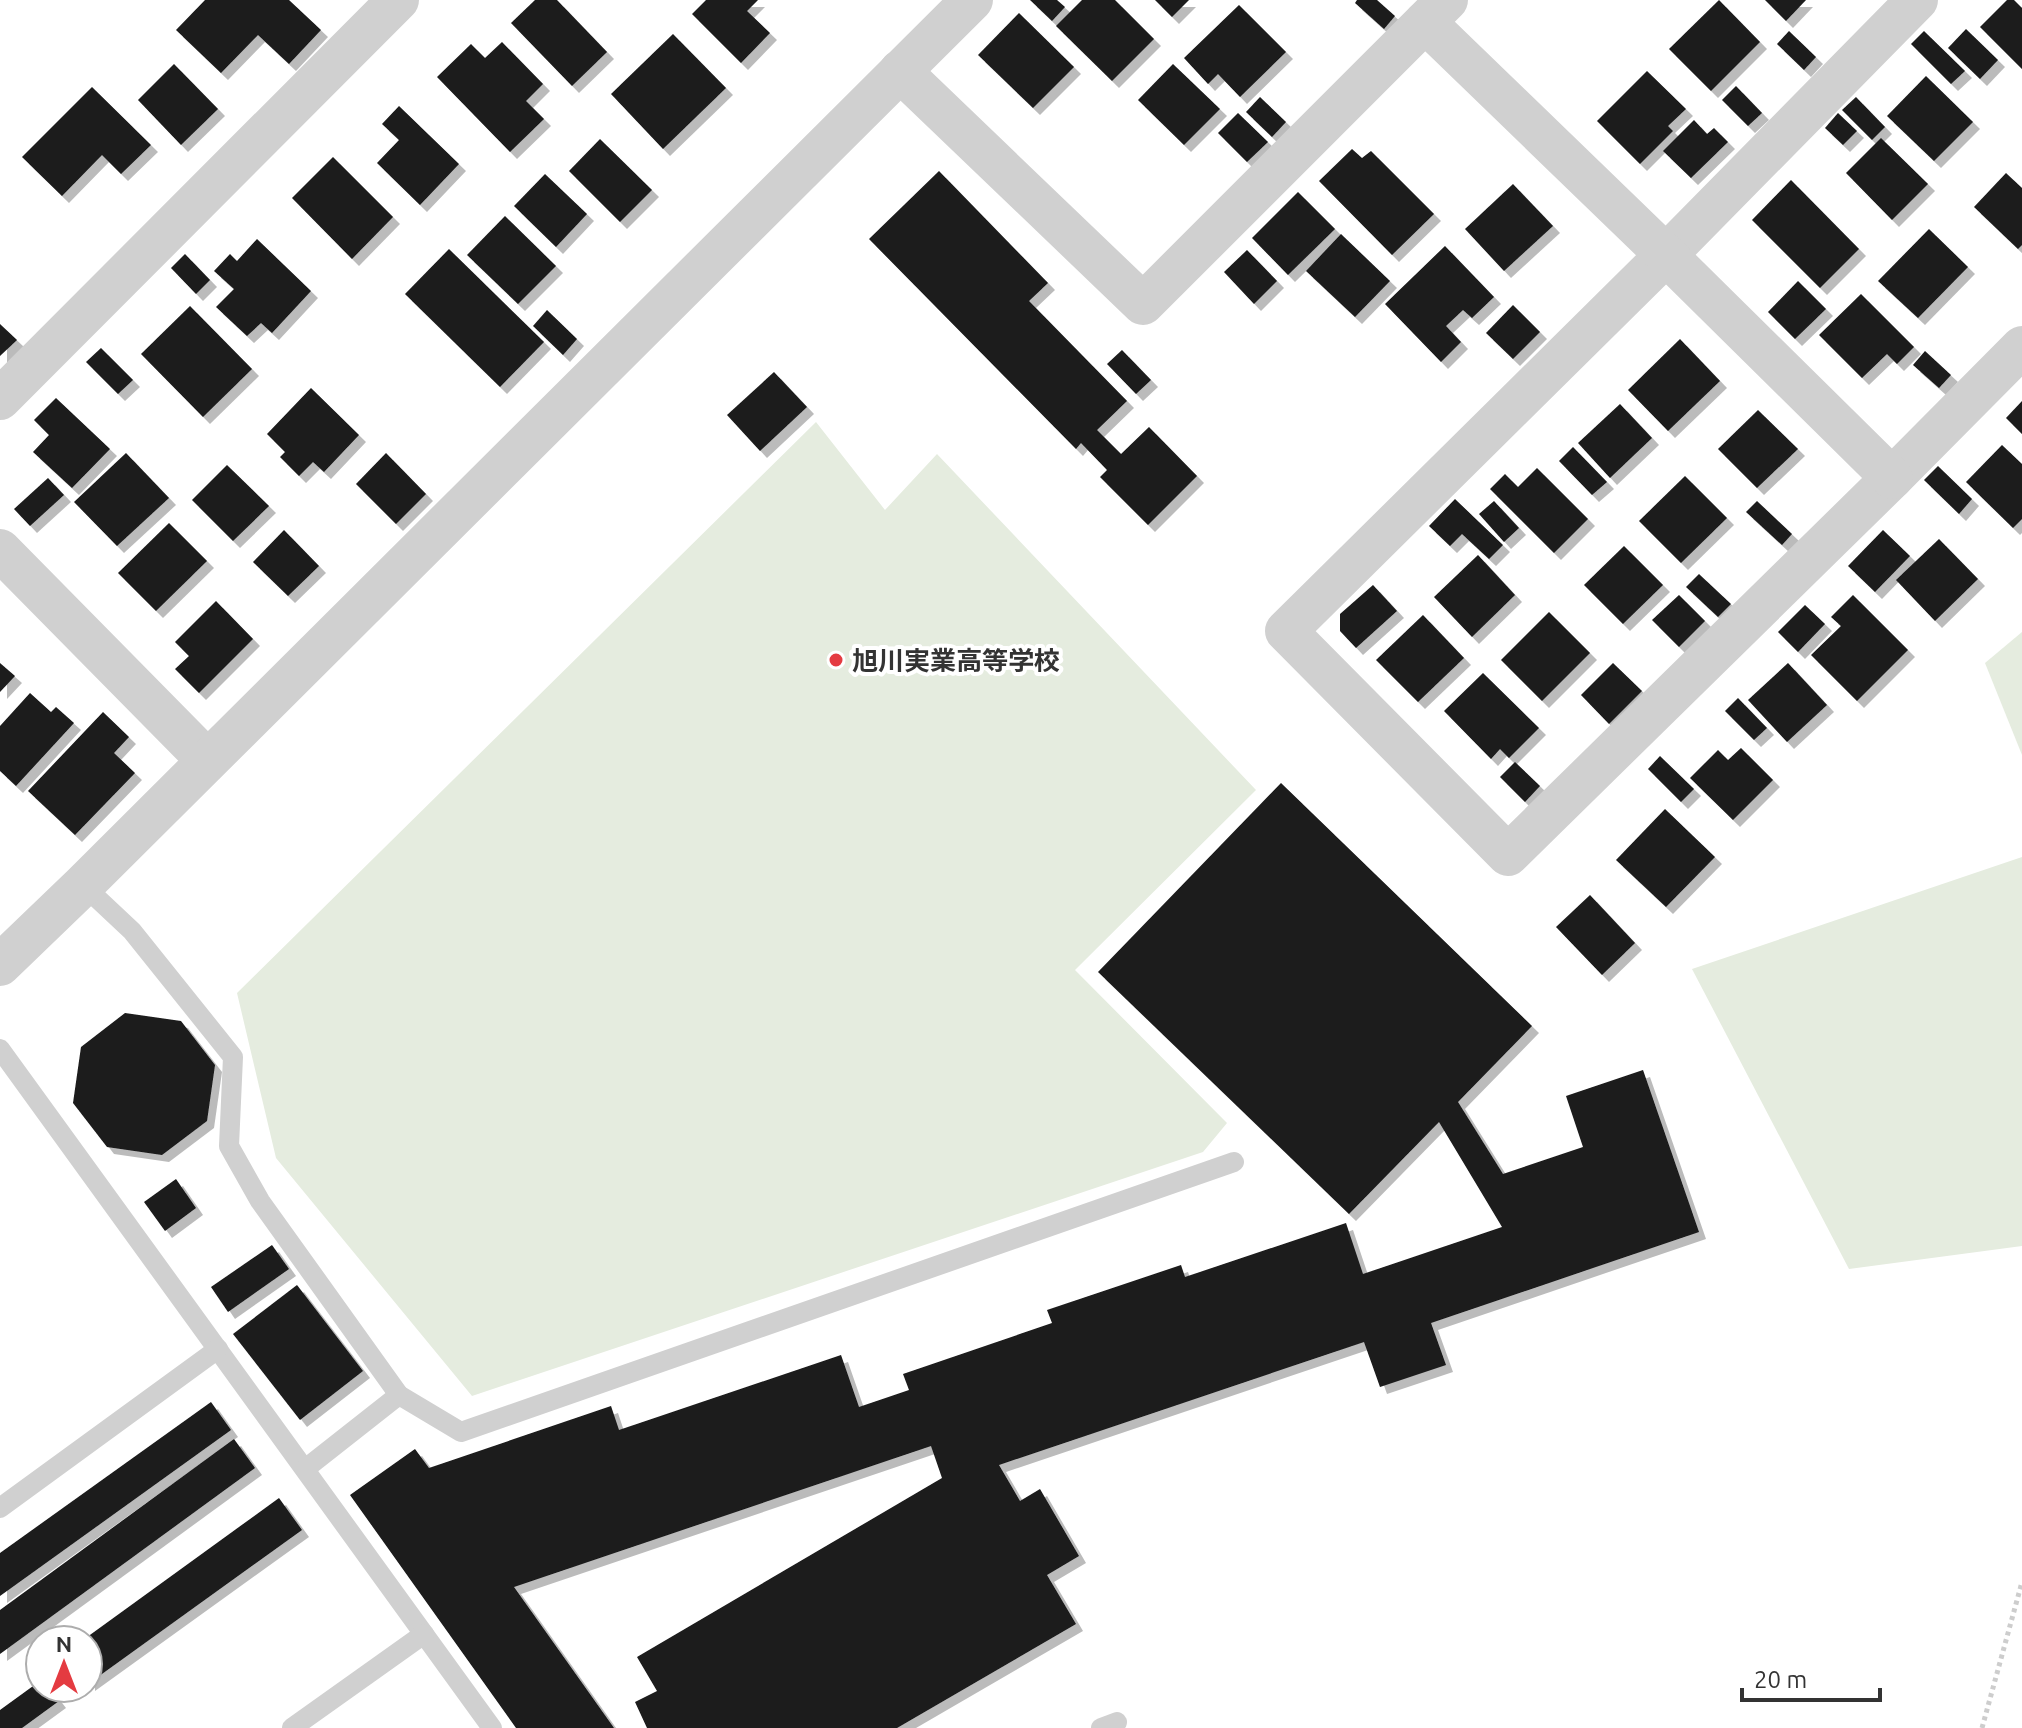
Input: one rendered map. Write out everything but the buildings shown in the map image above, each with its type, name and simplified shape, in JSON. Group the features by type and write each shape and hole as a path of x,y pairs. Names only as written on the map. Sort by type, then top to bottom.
{"street":[{"path":"0,399 398,0"},
{"path":"0,965 972,0"},
{"path":"1917,0 1666,255 1286,631 1508,855 2022,347"},
{"path":"900,71 1143,304 1436,11 1666,255 1892,478"},
{"path":"0,550 207,760"}],"lane":[{"path":"83,885 132,931 233,1057 229,1146 260,1201 399,1395 461,1432 1234,1162"},
{"path":"0,1049 492,1728"},
{"path":"0,1508 218,1349"},
{"path":"305,1469 399,1395"},
{"path":"292,1728 424,1634"}],"path":[{"path":"1982,1728 2022,1582"}],"shaded area":[{"path":"816,422 885,510 937,454 1256,790 1075,970 1227,1123 1203,1152 472,1396 276,1158 237,993"},
{"path":"2022,632 2022,755 1985,663"},
{"path":"2022,857 2022,1246 1849,1269 1692,969"}],"place":[{"name":"旭川実業高等学校","path":"836,660"}]}
